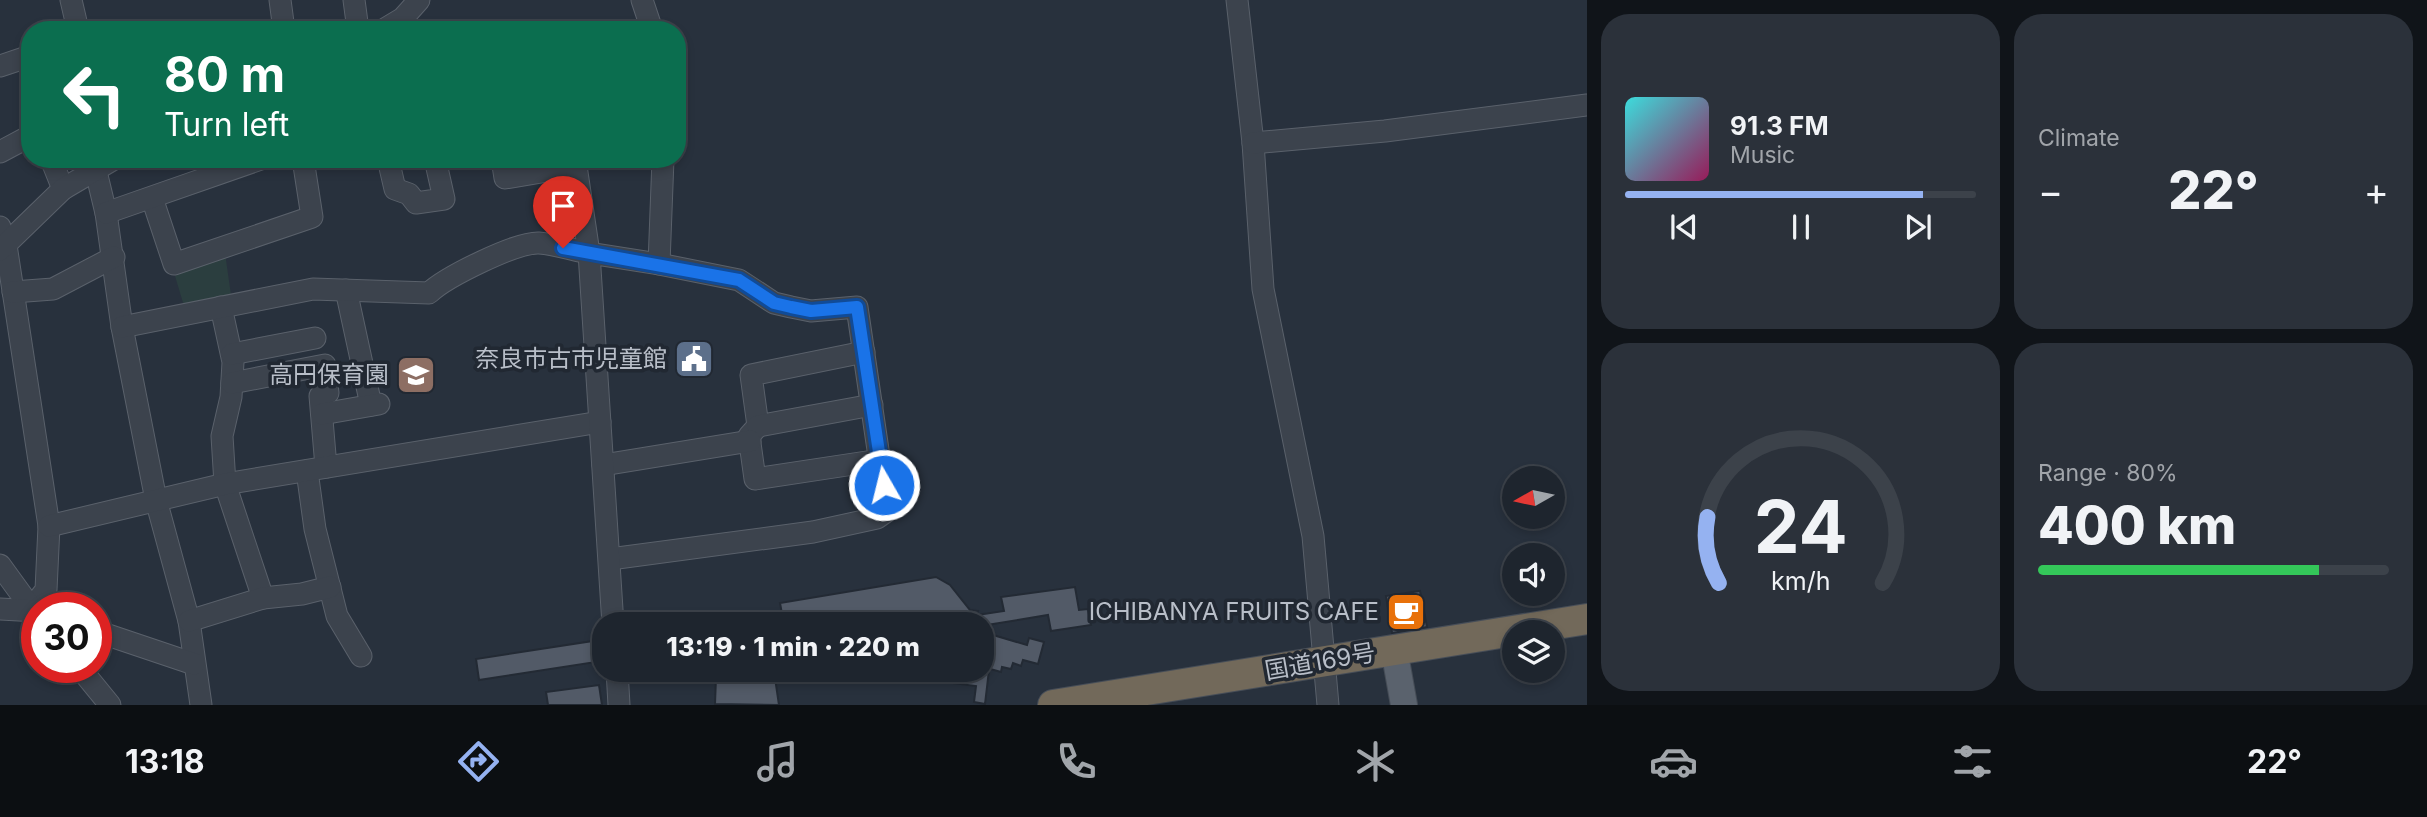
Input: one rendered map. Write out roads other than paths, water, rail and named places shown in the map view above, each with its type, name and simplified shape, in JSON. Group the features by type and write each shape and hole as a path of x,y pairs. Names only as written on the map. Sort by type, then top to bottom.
{"highway":[{"name":"国道169号","path":"1053,705 1587,619"}],"main road":[{"path":"1394,649 1404,705"}],"street":[{"path":"71,0 76,21"},
{"path":"280,0 283,21"},
{"path":"354,0 357,21"},
{"path":"406,21 419,0"},
{"path":"642,0 649,21"},
{"path":"1237,0 1253,144 1263,289 1313,536 1328,705"},
{"path":"0,66 21,59"},
{"path":"1253,144 1385,131 1587,105"},
{"path":"0,152 21,140"},
{"path":"55,168 63,189"},
{"path":"45,592 49,526 13,292 2,240 88,168"},
{"path":"94,168 106,213 122,327 156,500 189,621 201,705"},
{"path":"106,213 236,168"},
{"path":"152,198 174,264 312,217 304,168"},
{"path":"390,168 395,188 409,194 416,203 444,199 437,168"},
{"path":"503,168 505,178 552,168"},
{"path":"577,168 589,253 612,612"},
{"path":"659,264 663,168"},
{"path":"122,327 313,289 429,293 443,280 493,257 537,243 739,280 774,303 791,307 811,311 857,307 887,511 877,518 813,533 610,559"},
{"path":"13,292 53,289 114,257"},
{"path":"322,414 375,404 346,290"},
{"path":"221,307 232,354 232,383 222,436 225,484 263,597"},
{"path":"232,354 315,338"},
{"path":"864,352 751,374 755,480 880,460"},
{"path":"232,383 325,365 328,393 320,396 322,414 317,469 316,529 337,616 361,656"},
{"path":"603,465 754,434 872,405"},
{"path":"49,526 225,484 600,422"},
{"path":"0,565 21,593"},
{"path":"189,621 263,597 302,594 330,587"},
{"path":"0,609 21,611"},
{"path":"112,636 194,664"},
{"path":"618,682 620,705"},
{"path":"92,683 110,705"}],"place":[{"name":"奈良市古市児童館","path":"694,359"},
{"name":"高円保育園","path":"416,375"},
{"name":"ICHIBANYA FRUITS CAFE","path":"1406,612"}]}
